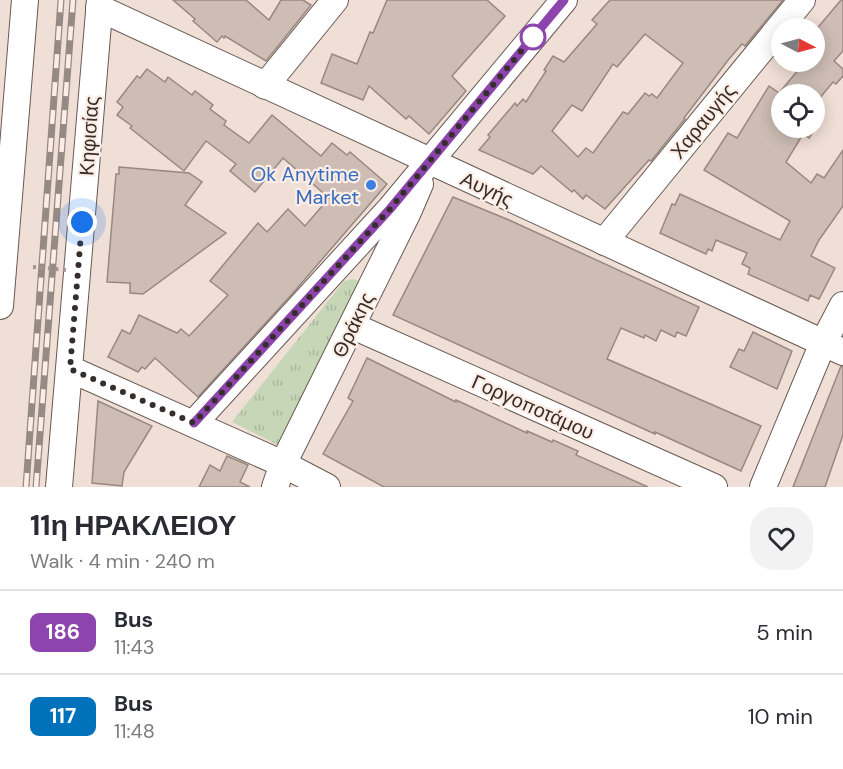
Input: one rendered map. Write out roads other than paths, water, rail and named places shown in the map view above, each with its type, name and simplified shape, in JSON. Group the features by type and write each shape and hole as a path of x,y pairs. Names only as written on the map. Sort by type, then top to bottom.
{"street":[{"path":"0,306 5,168 25,0"},
{"path":"266,86 335,0"},
{"path":"194,423 382,218 564,0"},
{"name":"Χαραυγής","path":"604,242 802,0"},
{"name":"Αυγής","path":"99,4 266,86 833,347"},
{"name":"Κηφισίας","path":"59,487 99,4"},
{"name":"Θράκης","path":"279,476 408,212 429,162"},
{"path":"763,487 833,347 843,305"},
{"name":"Γοργοποτάμου","path":"352,326 714,487"},
{"path":"70,369 194,423 279,476 327,487"}],"railway":[{"path":"26,487 61,0"},
{"path":"36,487 73,0"}],"place":[{"name":"Ok Anytime Market","path":"371,185"}]}
